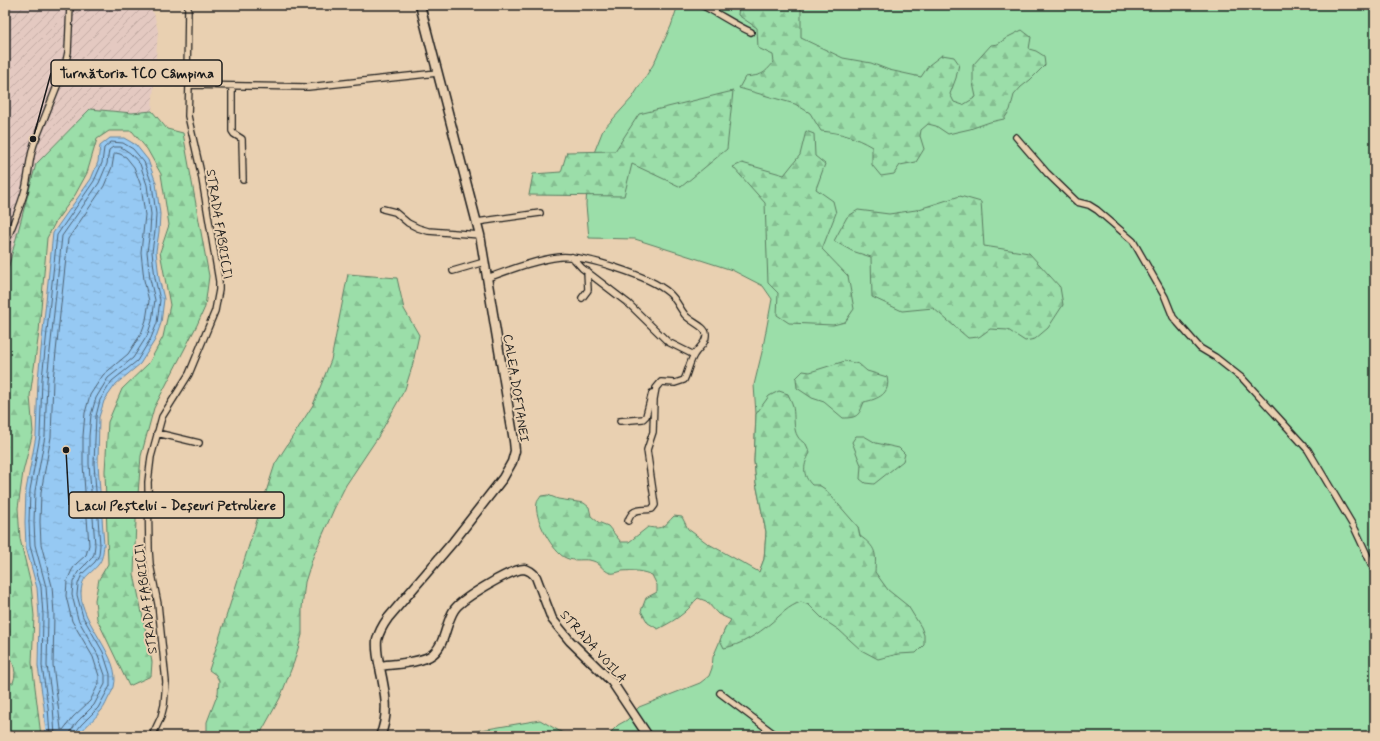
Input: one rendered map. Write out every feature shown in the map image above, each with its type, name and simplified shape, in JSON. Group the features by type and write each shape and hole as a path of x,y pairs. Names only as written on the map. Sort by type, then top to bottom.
{"main road":[{"name":"CALEA DOFTANEI","path":"380,736 384,726 386,710 377,653 377,640 384,624 453,542 502,478 512,462 515,451 480,235 420,5"},
{"name":"STRADA VOILA","path":"380,666 430,656 440,646 451,614 459,604 499,578 515,571 526,569 533,573 536,577 548,611 557,626 570,642 612,682 648,736"}],"street":[{"path":"5,246 25,191 29,173 30,156 65,66 68,52 70,5"},
{"name":"STRADA FABRICII","path":"152,736 161,717 164,705 166,682 158,604 150,564 149,550 148,482 151,457 157,433 165,411 192,367 215,310 219,290 201,173 188,116 188,5"},
{"path":"701,5 738,27 751,32"},
{"path":"189,85 308,87 437,72"},
{"path":"232,86 232,131 242,139 243,180"},
{"path":"1016,136 1046,173 1077,202 1090,205 1098,210 1133,240 1165,297 1173,317 1200,348 1215,356 1243,379 1308,450 1355,529 1375,572"},
{"path":"383,209 395,212 408,223 428,231 480,235"},
{"path":"477,222 540,213"},
{"path":"486,278 530,264 559,257 572,257 590,261 632,274 668,292 688,318 705,329 707,334 705,340 694,355 684,380 675,383 661,382 651,396 646,416 643,419 620,421"},
{"path":"572,257 587,271 629,304 668,342 694,355"},
{"path":"454,271 484,262"},
{"path":"582,298 588,290 587,271"},
{"path":"628,521 630,515 635,510 652,509 655,505 647,450 653,432 654,399 656,388"},
{"path":"157,433 199,443"},
{"path":"720,693 777,736"}],"shaded area":[{"path":"5,5 146,5 154,13 158,31 152,111 132,113 90,109 36,164 5,280"}],"green space":[{"path":"678,5 1375,5 1375,736 607,736 618,725 627,720 639,707 700,683 709,676 712,668 713,657 725,629 754,586 764,559 766,532 756,483 754,461 756,414 754,385 772,299 763,286 732,270 635,239 589,238 586,205 588,168 603,130 632,98 653,65 671,26"},
{"path":"739,5 801,5 801,38 843,58 871,63 889,70 921,77 929,65 942,55 954,57 959,64 950,94 954,102 963,105 976,97 973,83 973,65 991,45 998,44 1022,30 1031,37 1029,49 1044,56 1045,65 1014,95 1010,110 1004,119 948,134 936,126 928,124 921,130 920,136 924,149 916,162 900,165 894,174 881,176 872,165 872,147 848,136 821,131 810,113 795,104 739,88 745,77 762,74 774,62 773,55 758,48 757,28 738,15"},
{"path":"733,91 727,149 681,187 632,164 624,196 529,195 533,174 561,172 567,152 615,151 639,114"},
{"path":"90,109 132,113 152,111 167,129 183,133 209,276 205,307 154,408 141,456 136,520 134,574 152,662 151,676 129,686 97,619 95,600 99,579 108,564 105,471 108,422 122,389 149,363 163,337 170,305 160,252 169,225 161,174 147,149 132,131 109,131 97,139 87,173 75,195 56,221 47,238 39,332 30,396 33,432 23,472 18,508 20,539 31,585 34,616 32,663 41,736 5,736 5,683 13,683 15,673 8,646 10,630 5,626 5,280 36,164"},
{"path":"806,131 814,134 815,156 825,164 816,189 833,201 836,213 822,249 848,276 854,309 845,322 833,325 789,323 777,315 778,293 768,283 765,203 733,167 742,163 784,175 800,155"},
{"path":"960,196 981,202 984,246 1029,253 1060,287 1063,305 1048,328 1035,339 1025,341 1008,330 990,329 979,337 968,338 933,308 902,311 872,297 871,257 852,251 834,241 847,217 858,210 889,214 916,210"},
{"path":"348,274 397,278 404,309 419,335 412,367 405,389 378,437 346,485 313,557 305,582 302,608 302,635 294,662 280,698 259,736 207,736 207,722 218,693 219,681 216,675 209,670 275,464 313,405 331,360"},
{"path":"845,361 859,364 867,371 887,377 888,383 885,392 874,399 864,402 857,415 843,418 824,402 812,398 797,388 796,378 803,371 810,372"},
{"path":"779,391 788,394 792,403 795,431 797,436 806,444 810,453 805,466 806,477 812,485 819,485 825,489 858,527 860,536 870,544 874,551 875,572 888,590 908,606 921,627 924,635 924,645 916,653 898,654 878,659 861,650 839,630 824,620 809,605 801,602 788,608 755,635 730,647 724,648 720,640 731,620 718,614 706,601 698,598 682,615 658,629 648,623 641,611 646,598 657,592 657,585 652,575 634,571 610,573 593,561 572,560 566,558 555,549 545,534 538,517 537,503 541,496 548,495 558,499 584,503 589,507 591,516 598,522 608,526 621,542 629,542 648,527 657,528 666,525 674,516 682,517 688,529 707,543 759,572 764,559 766,532 756,483 754,461 756,414 769,396"},
{"path":"856,436 864,436 876,443 899,448 905,454 903,461 874,484 865,483 860,479 861,465 852,442"},
{"path":"540,720 568,736 456,736 458,734"}],"water":[{"path":"110,138 124,138 136,145 148,160 156,183 160,214 156,251 159,278 164,299 161,323 155,340 140,364 116,384 104,401 99,417 98,464 104,545 101,560 84,579 81,593 82,604 87,616 112,664 115,676 114,687 105,705 78,736 46,736 44,707 38,666 39,615 37,588 26,547 25,522 26,490 36,436 38,379 53,233 91,179 98,162 100,146"}],"place":[{"name":"Turnătoria TCO Câmpina","path":"33,139"},
{"name":"Lacul Peștelui - Deșeuri Petroliere","path":"66,450"}]}
